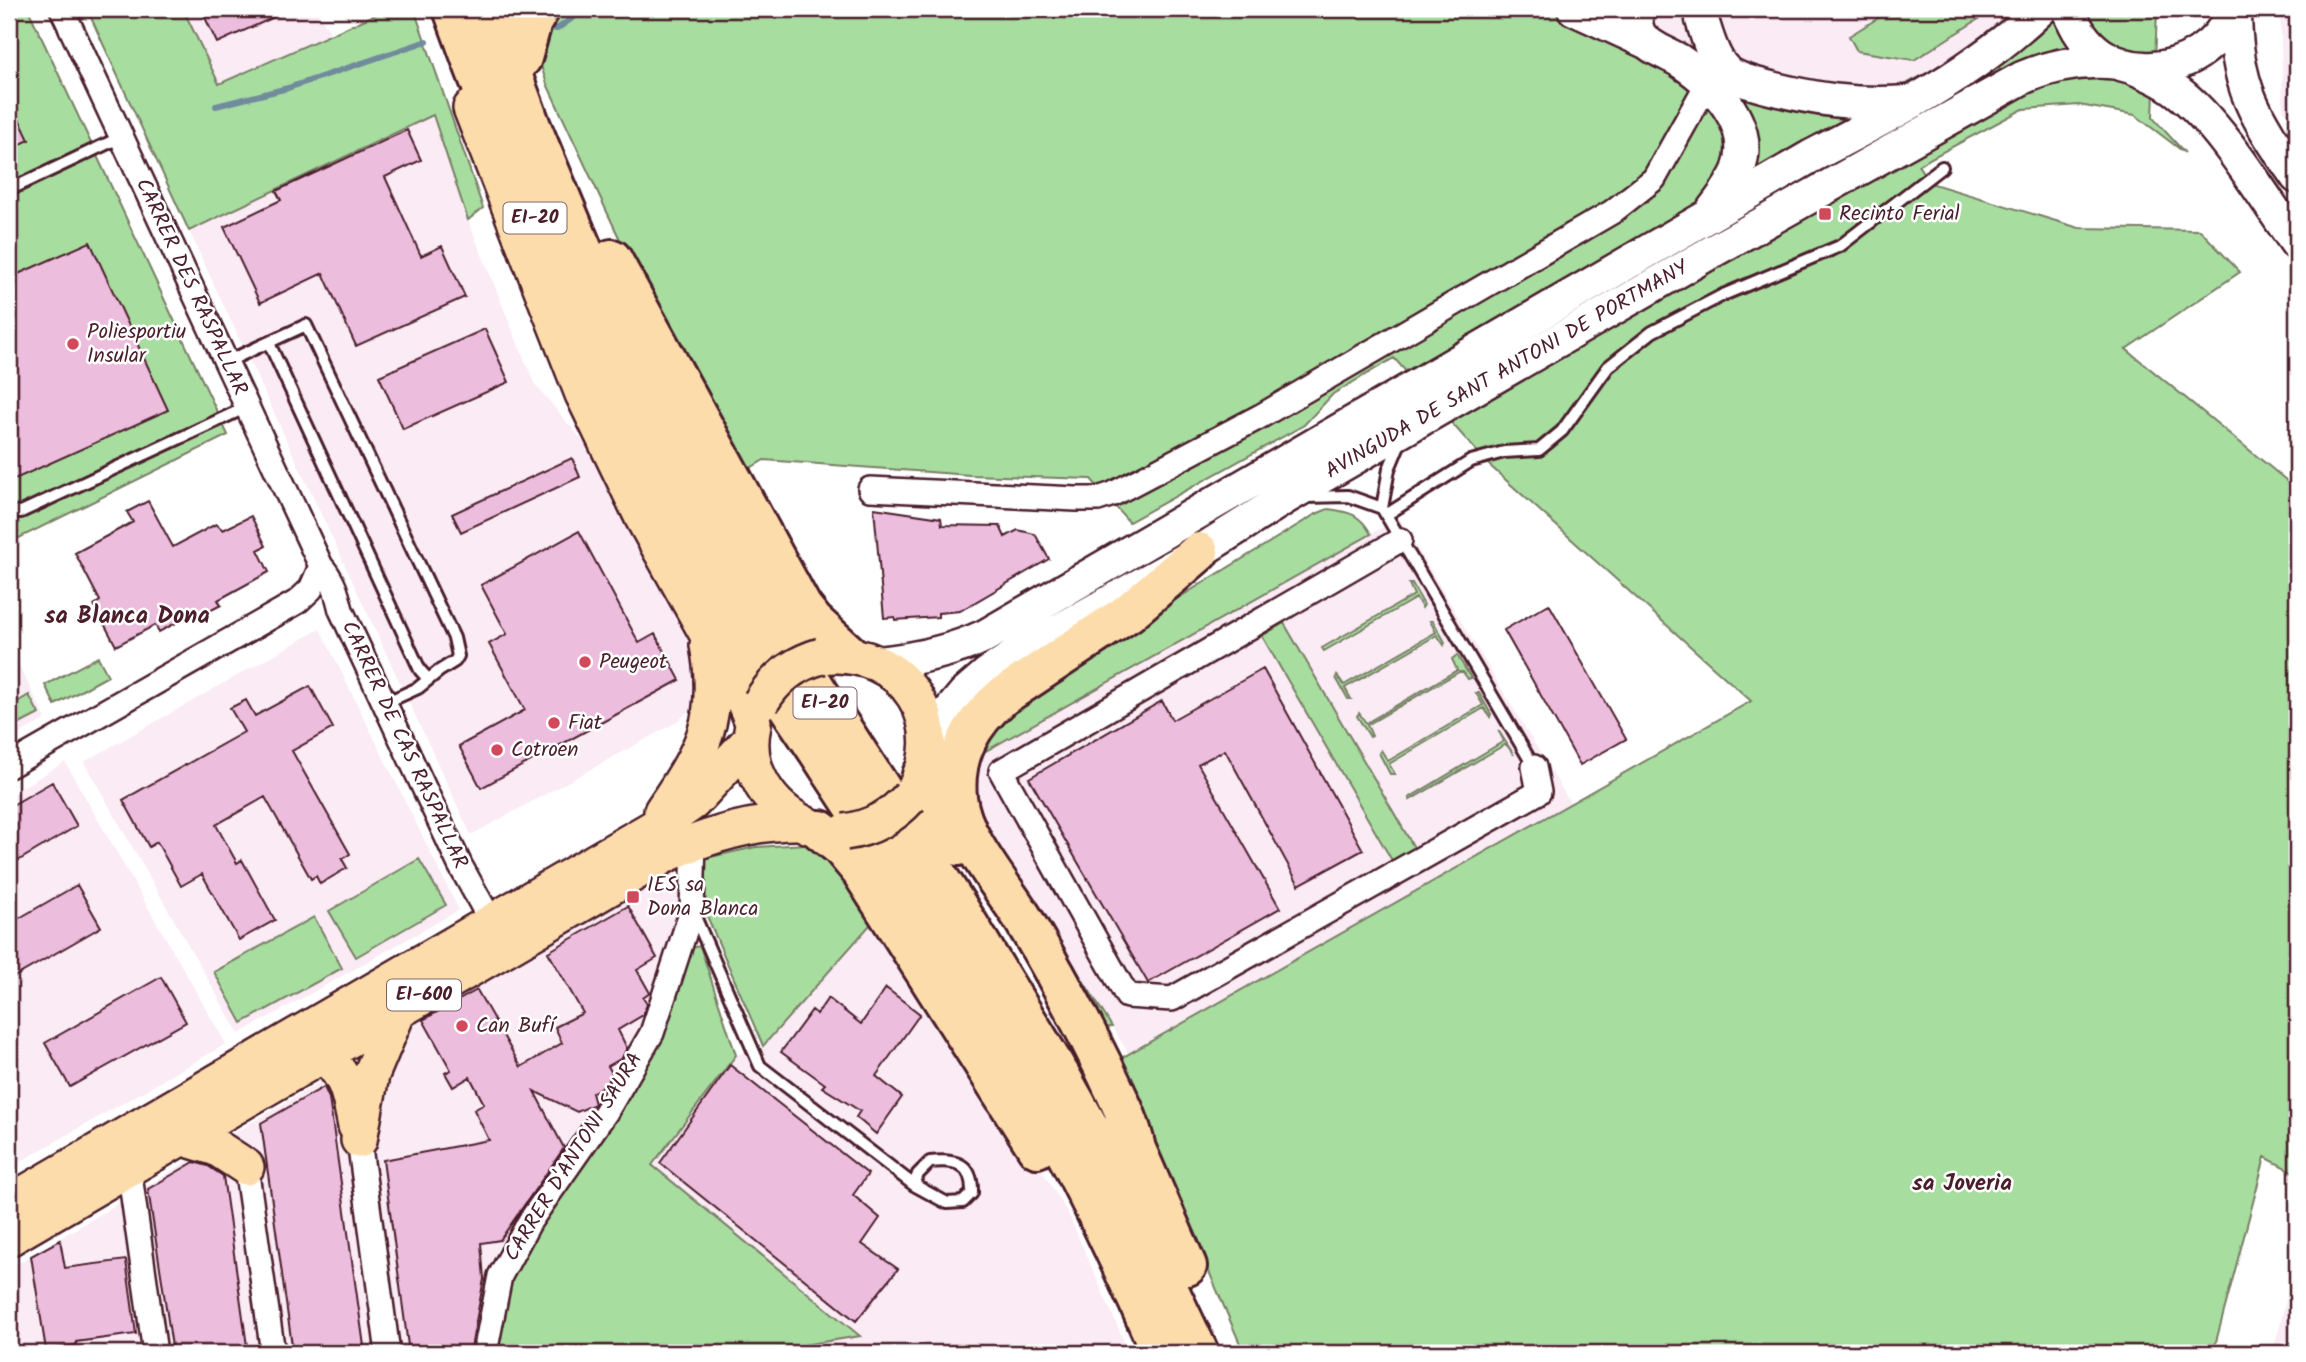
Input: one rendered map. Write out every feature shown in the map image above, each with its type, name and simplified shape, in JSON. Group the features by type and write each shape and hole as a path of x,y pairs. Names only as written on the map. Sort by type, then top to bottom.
{"highway":[{"name":"EI-20","path":"453,9 561,280 629,422 689,536 760,662 985,1009 1034,1093 1121,1259 1161,1353"},
{"name":"EI-20","path":"488,9 531,126 589,265 635,363 716,518 787,644 963,915 1060,1075 1105,1156 1199,1353"},
{"path":"505,9 563,165 580,200 802,607 849,658"},
{"path":"522,58 532,22 540,9"},
{"path":"1136,1149 1132,1126 1083,1026 1022,917 963,821 957,799 956,773 961,749 987,709 1128,613 1199,552"},
{"path":"920,771 930,802 1020,941 1136,1149 1184,1259 1220,1353"},
{"path":"822,828 861,871 1083,1220 1121,1259"}],"main road":[{"path":"438,9 487,152 583,394 643,518 755,721 754,768 760,782 777,806 822,828"},
{"path":"1582,13 1629,9"},
{"path":"1637,9 1637,29 1656,47 1707,84 1731,111 1743,145 1737,173 1722,199 1704,221"},
{"name":"AVINGUDA DE SANT ANTONI DE PORTMANY","path":"849,658 927,656 985,636 1912,101 1994,51 2040,9"},
{"path":"2068,9 2075,24 2090,43 2124,64 2172,87 2207,119 2297,244"},
{"path":"2235,9 2238,65 2245,91 2259,120 2297,177"},
{"name":"AVINGUDA DE SANT ANTONI DE PORTMANY","path":"920,771 957,702 987,674 1020,652 1199,552 1285,498 1713,251 2022,78 2062,64 2088,61 2155,69 2169,67 2194,57 2215,41 2235,9"},
{"path":"1582,13 1656,47 1672,51 1689,44 1696,37 1701,14"},
{"path":"1701,14 1721,67 1737,78 1828,101 1880,104 1912,101"},
{"path":"643,835 696,759 710,720 713,671 704,628"},
{"path":"849,658 901,679 910,689 923,714 920,771"},
{"name":"EI-600","path":"9,1203 643,835 693,802 755,721 772,684 794,666 849,658"},
{"name":"EI-600","path":"9,1238 667,854 694,841 743,828 780,822 858,830 881,821 920,771"},
{"path":"359,1140 372,1074 398,1011"},
{"path":"323,1054 341,1072 349,1088 359,1140"},
{"path":"241,1102 241,1135 246,1167"},
{"path":"181,1137 217,1148 246,1167"}],"street":[{"name":"CARRER DES RASPALLAR","path":"62,9 321,566"},
{"path":"870,489 1076,499 1098,499 1113,494 1261,416 1612,212 1654,179 1707,84"},
{"path":"1400,540 1000,771 1128,996 1172,999 1539,792 1534,767"},
{"path":"9,766 297,602 311,589 321,566"},
{"name":"CARRER DE CAS RASPALLAR","path":"321,566 333,584 341,610 460,865 492,923"},
{"path":"297,602 324,601 341,610"},
{"name":"CARRER D'ANTONI SAURA","path":"485,1353 500,1276 530,1221 607,1112 652,1033 692,910 694,841"},
{"path":"359,1140 388,1353"},
{"path":"246,1167 273,1353"},
{"path":"129,1168 155,1353"}],"lane":[{"path":"9,190 121,137"},
{"path":"1384,511 1471,461 1504,452 1539,450 1562,431 1608,367 1652,331 1723,295 1840,246 1942,167"},
{"path":"226,362 306,325 457,647 458,656 455,661 418,688 384,703"},
{"path":"269,343 420,670 428,679"},
{"path":"9,510 20,512 247,407"},
{"path":"1406,428 1389,469 1384,511 1534,767"},
{"path":"1285,498 1348,496 1384,511"},
{"path":"692,910 760,1066 914,1185 947,1203 963,1202 972,1193 973,1182 966,1168 951,1159 930,1162 918,1174 914,1185"}],"shaded area":[{"path":"183,9 316,9 331,34 219,84"},
{"path":"1610,9 1994,9 2002,21 1951,61 1906,84 1856,91 1767,75 1684,46"},
{"path":"2280,9 2297,9 2297,128 2283,109"},
{"path":"433,115 469,223 534,383 591,451 695,651 695,706 675,723 471,835 189,231"},
{"path":"1399,518 1571,804 1129,1054 975,807 977,756"},
{"path":"320,629 459,910 239,1034 84,762"},
{"path":"9,646 46,719 9,739"},
{"path":"65,762 226,1044 9,1168 9,795"},
{"path":"671,868 683,880 670,956 638,1038 580,1131 497,1249 473,1353 9,1353 9,1269 404,1031 655,884"},
{"path":"878,916 987,1081 1068,1213 1129,1353 753,1353 860,1336 652,1165 736,1055 763,1046"},
{"path":"2297,1292 2297,1353 2273,1353 2287,1296"}],"green space":[{"path":"9,9 28,9 228,435 9,543"},
{"path":"87,9 183,9 219,84 388,9 414,9 483,208 468,220 433,115 189,231"},
{"path":"522,9 1611,9 1684,46 1767,75 1856,91 1906,84 1951,61 2002,21 2055,9 2157,9 2153,118 2185,153 2135,115 2079,105 2023,109 1918,165 1930,183 2079,228 2200,230 2240,272 2126,349 2297,489 2297,1174 2265,1157 2213,1353 1244,1353 1118,1060 1751,701 1488,464 1394,358 1333,394 1304,425 1129,522 1091,479 970,475 764,460 740,474 623,246 547,84"},
{"path":"1893,9 1981,9 1985,15 1914,60 1857,51 1849,36"},
{"path":"1328,509 1354,515 1371,534 977,756 975,807 1112,1027 1093,1030 1010,887 971,826 964,803 963,776 966,755 979,729 995,713 1085,647 1088,653"},
{"path":"1409,584 1412,584 1424,605 1422,608 1416,598 1324,651 1322,648 1414,595"},
{"path":"1430,621 1433,621 1445,642 1444,645 1437,635 1345,688 1351,699 1348,699 1336,678 1337,675 1344,685 1436,632"},
{"path":"1284,623 1416,851 1394,864 1262,636"},
{"path":"1457,655 1471,678 1468,679 1463,672 1459,672 1367,725 1372,736 1370,737 1357,716 1359,713 1366,723 1457,670 1452,659"},
{"path":"98,657 108,676 55,705 45,685"},
{"path":"1476,693 1479,693 1491,714 1490,717 1484,708 1389,764 1395,774 1390,774 1379,753 1381,750 1388,761 1483,705"},
{"path":"29,695 39,714 12,728 9,707"},
{"path":"1498,730 1514,755 1506,744 1410,800 1409,798 1504,741"},
{"path":"806,844 852,877 878,916 763,1046 704,909 706,858 756,847"},
{"path":"419,859 446,905 356,957 329,911"},
{"path":"314,917 342,968 242,1023 214,972"},
{"path":"700,946 736,1055 652,1165 860,1336 753,1353 494,1353 512,1270 608,1129 662,1039 691,948"}],"building":[{"path":"201,9 292,9 217,43"},
{"path":"9,97 29,140 9,150"},
{"path":"407,130 421,160 385,177 421,256 442,246 465,297 356,346 323,273 260,303 224,227 281,200 276,191"},
{"name":"Poliesportiu Insular","path":"90,242 168,410 15,479 9,465 9,278"},
{"path":"485,329 509,382 403,429 379,376"},
{"path":"572,458 580,477 461,532 452,514"},
{"path":"148,501 173,547 216,524 223,530 251,516 266,546 258,550 269,572 218,600 221,605 196,618 193,614 159,632 155,625 116,646 94,605 100,601 75,553 133,522 127,512"},
{"path":"874,508 941,518 942,525 1000,526 1005,537 1018,530 1035,534 1049,559 960,611 938,613 938,617 895,620 895,617 884,618"},
{"name":"Peugeot","path":"579,531 639,643 655,634 680,680 481,788 459,746 525,710 489,644 507,634 481,585"},
{"path":"1549,604 1626,739 1580,765 1504,630"},
{"path":"1263,669 1363,850 1299,885 1225,750 1198,764 1280,908 1148,983 1029,778 1162,701 1172,720"},
{"path":"310,686 333,728 292,751 350,854 342,859 347,868 320,884 316,876 311,879 265,797 216,825 237,863 242,860 275,920 239,940 202,874 181,886 157,842 149,847 123,800 244,732 230,708 246,700 255,716"},
{"path":"52,782 77,826 9,866 9,807"},
{"path":"77,885 101,927 9,980 9,924"},
{"path":"628,906 657,958 637,970 650,993 643,998 647,1004 643,1015 618,1030 627,1048 622,1058 608,1066 612,1073 607,1083 592,1093 595,1104 577,1112 534,1091 564,1148 500,1240 481,1243 484,1279 470,1353 409,1353 383,1160 489,1140 474,1110 484,1104 470,1077 453,1087 445,1073 451,1070 423,1020 477,990 521,1067 562,1043 555,1027 583,1013 548,952"},
{"path":"161,977 186,1022 70,1087 45,1043"},
{"path":"886,988 920,1014 876,1076 902,1097 876,1134 856,1117 860,1111 822,1087 825,1084 781,1052 812,1010 817,1014 828,998 861,1024"},
{"path":"730,1065 868,1174 853,1195 880,1218 862,1244 898,1269 856,1321 660,1163"},
{"path":"324,1087 329,1098 365,1353 293,1353 261,1123"},
{"path":"194,1162 208,1166 223,1176 248,1353 173,1353 148,1189"},
{"path":"60,1240 65,1268 126,1260 136,1334 76,1342 76,1345 46,1350 31,1256"}],"waterway":[{"path":"545,27 557,29 585,9"},
{"path":"216,106 288,88 427,41"}],"place":[{"name":"Recinto Ferial","path":"1825,214"},
{"name":"Poliesportiu Insular","path":"73,344"},
{"name":"Peugeot","path":"585,662"},
{"name":"Fiat","path":"554,723"},
{"name":"Cotroen","path":"497,750"},
{"name":"IES sa Dona Blanca","path":"633,897"},
{"name":"Can Bufí","path":"462,1026"}],"district":[{"name":"sa Blanca Dona","path":"127,616"},
{"name":"sa Joveria","path":"1962,1184"}]}
